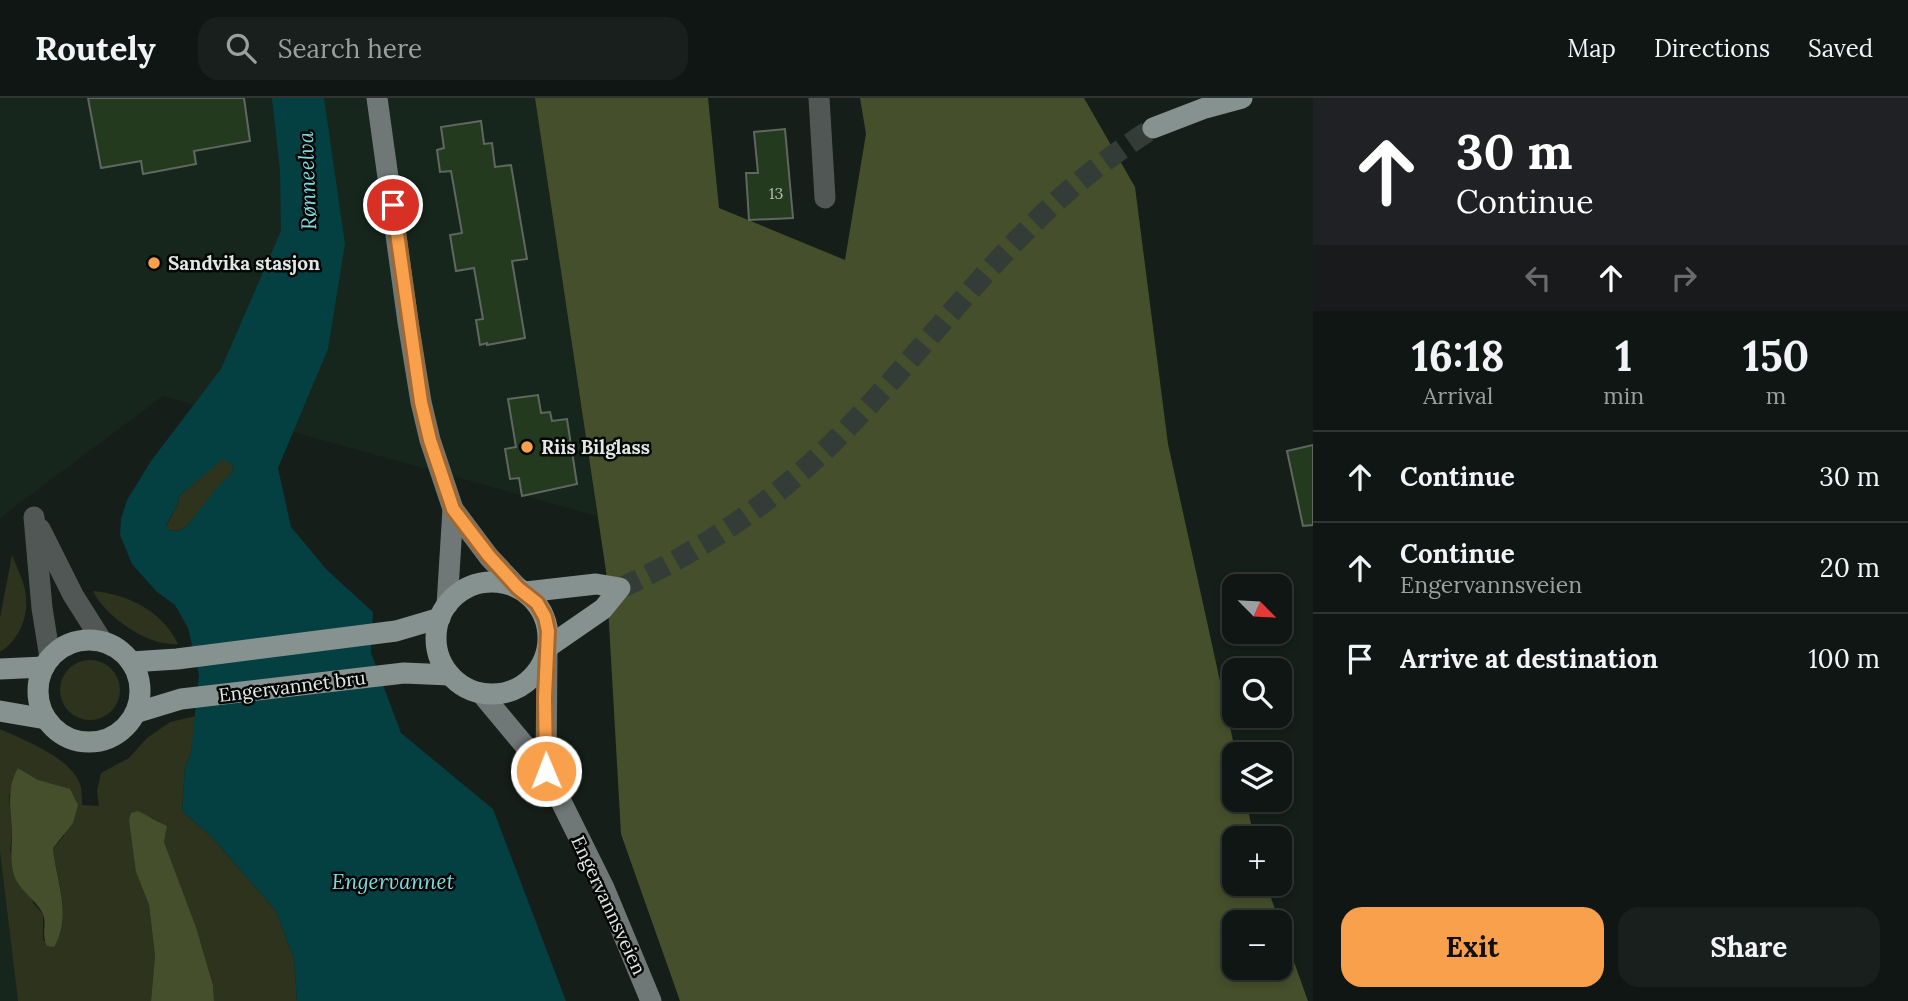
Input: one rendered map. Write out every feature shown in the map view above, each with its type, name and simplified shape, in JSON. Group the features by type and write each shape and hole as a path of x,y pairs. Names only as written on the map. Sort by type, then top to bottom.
{"main road":[{"path":"377,98 421,402 430,440 453,509 489,556 537,603 545,617 548,650"},
{"path":"1186,98 1153,128 1205,108 1242,98"},
{"path":"131,662 177,659 396,631 443,611 461,591 480,583 499,582 522,590 596,584 620,588 603,609 548,650 534,675 514,690 498,695 463,687 441,662 436,633 443,611 453,509"},
{"path":"78,641 102,641 125,654 138,675 141,697 135,713 120,733 104,740 88,742 66,737 46,719 40,704 38,691 47,662 65,646 78,641"},
{"name":"Engervannsveien","path":"546,771 548,650"},
{"path":"0,669 47,662"},
{"name":"Engervannet bru","path":"135,713 181,699 404,673 450,675"},
{"name":"Engervannsveien","path":"481,693 546,771 604,888 651,1001"},
{"path":"0,711 46,719"}],"street":[{"path":"819,98 824,198"},
{"path":"47,662 34,517 73,595 102,641"}],"shaded area":[{"path":"0,98 535,98 597,516 163,396 0,518"},
{"path":"223,458 232,464 233,471 187,526 179,531 169,530 166,526 178,504 179,496"},
{"path":"12,555 25,588 26,606 17,636 0,652 0,618"},
{"path":"93,591 119,596 143,606 163,622 178,644 166,644 129,628 107,610"},
{"path":"84,660 96,660 115,673 120,690 118,702 107,715 96,720 84,720 65,707 60,696 60,684 73,665"},
{"path":"196,716 191,753 185,767 182,811 212,837 276,911 294,959 297,1001 214,1001 213,985 196,927 164,842 167,826 151,817 136,872 149,905 152,930 155,956 151,1001 18,1001 0,852 0,729 57,758 75,774 82,791 82,805 99,806 97,791 101,773 129,758 147,738 170,722","holes":["18,768 38,780 64,836 53,848 63,911 59,935 53,947 43,940 43,914 34,904 10,851 12,832 9,796"]},
{"path":"0,852 18,1001 0,1001"}],"green space":[{"path":"535,98 708,98 719,208 845,260 866,134 860,98 1084,98 1135,187 1168,444 1222,690 1222,728 1230,728 1233,742 1222,742 1222,812 1249,812 1251,826 1222,826 1222,896 1270,896 1275,910 1222,910 1222,980 1292,980 1292,956 1308,1001 680,1001 621,834 606,571"},
{"path":"18,768 38,780 70,789 78,805 73,823 53,848 63,911 60,935 54,947 47,946 44,938 43,914 16,880 12,868 10,799"},
{"path":"138,811 167,826 164,842 196,927 213,985 214,1001 151,1001 155,956 149,905 136,872 129,820 131,813"}],"water":[{"name":"Engervannet","path":"272,98 324,98 345,244 328,349 278,468 291,527 327,570 373,612 371,653 401,733 493,809 566,1001 297,1001 294,959 276,911 212,837 182,811 185,767 191,753 199,675 188,628 175,605 157,592 132,564 120,535 121,519 127,500 151,461 221,369 281,231 280,170","holes":["223,459 232,464 233,471 187,526 179,531 169,530 166,525 178,504 179,496"]}],"building":[{"path":"88,98 244,98 250,141 194,151 196,164 143,174 141,161 101,168"},
{"path":"481,121 484,144 492,143 495,167 511,165 527,259 512,261 525,338 487,345 480,345 476,320 483,319 474,268 456,271 450,235 462,233 451,171 440,172 437,150 444,148 441,127"},
{"path":"785,129 793,218 749,220 746,173 758,173 754,132"},
{"path":"538,395 541,413 550,412 552,421 567,419 577,484 522,496 519,478 510,479 505,449 516,447 508,399"},
{"path":"1313,445 1313,525 1303,526 1287,451"}],"tunnel":[{"path":"620,588 701,546 752,512 799,474 850,425 982,277 1037,220 1092,171 1153,128"}],"place":[{"name":"Sandvika stasjon","path":"154,263"},
{"name":"Riis Bilglass","path":"527,447"}],"route":[{"path":"393,205 421,402 430,440 453,509 489,556 518,588 537,603 545,617 548,631 546,771"}],"water label":[{"name":"Rønneelva","path":"307,181"}]}
